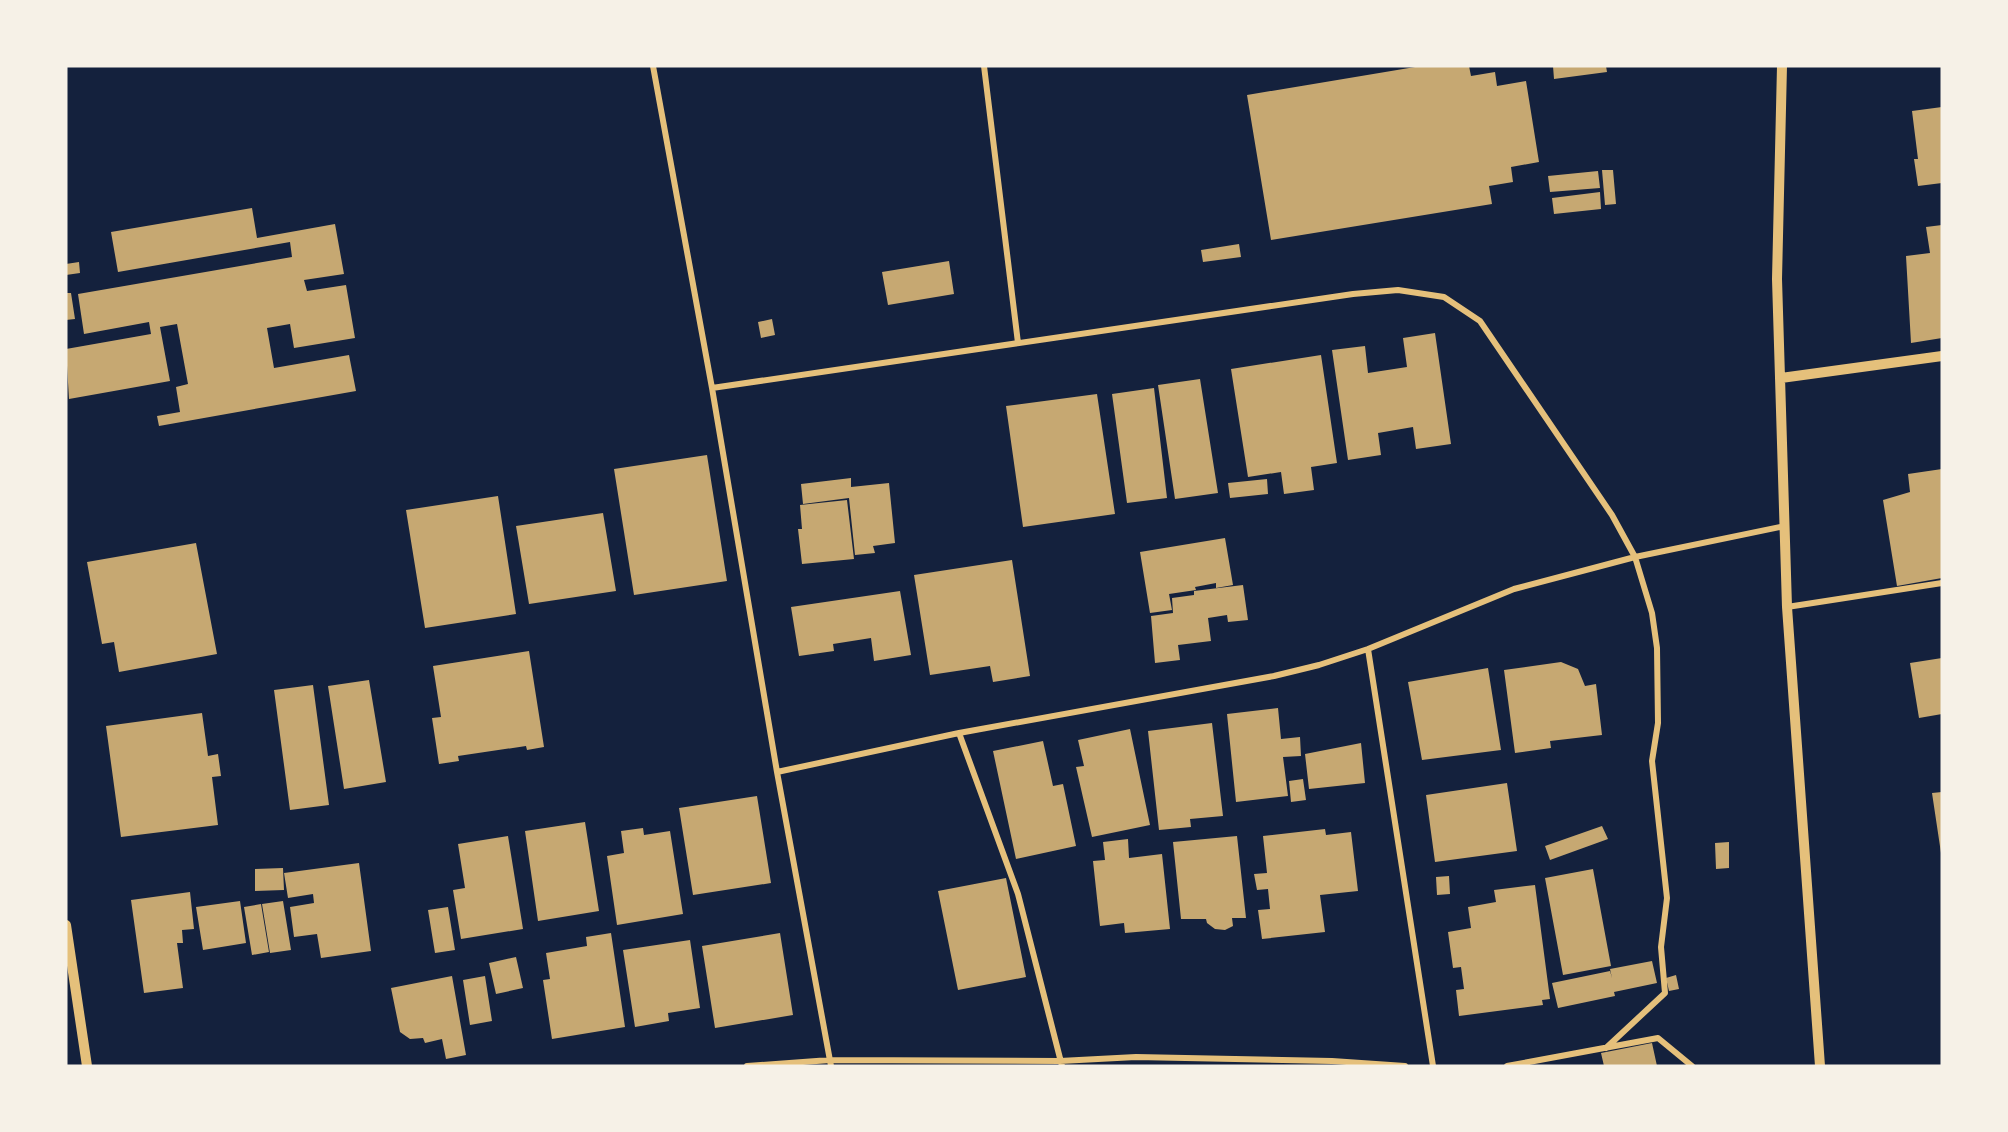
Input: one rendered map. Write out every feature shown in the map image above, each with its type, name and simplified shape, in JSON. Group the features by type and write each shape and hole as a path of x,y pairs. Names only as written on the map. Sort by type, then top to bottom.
{"street":[{"path":"653,66 712,388 777,772 831,1063"},
{"path":"984,66 1018,344"},
{"path":"1782,66 1777,279 1787,608 1820,1066"},
{"path":"712,388 1353,294 1398,290 1444,297 1480,321 1612,515 1635,557 1652,613 1657,648 1658,723 1652,761 1667,898 1661,947 1665,993 1606,1048"},
{"path":"1781,378 1942,356"},
{"path":"777,772 959,733 1274,676 1319,665 1368,649 1514,589 1635,557 1785,526"},
{"path":"1787,608 1942,583"},
{"path":"1368,649 1433,1066"},
{"path":"959,733 1018,894 1061,1064"},
{"path":"66,924 87,1066"},
{"path":"1508,1066 1658,1038 1692,1066"},
{"path":"747,1066 831,1063 1061,1064 1148,1058 1332,1061 1406,1066"}],"building":[{"path":"1421,66 1469,66 1471,76 1495,72 1497,86 1526,81 1539,162 1511,167 1513,182 1489,186 1492,204 1271,240 1247,95"},
{"path":"1553,66 1606,66 1607,72 1554,79"},
{"path":"1942,107 1942,183 1918,186 1914,159 1918,159 1912,111"},
{"path":"1602,170 1613,170 1616,204 1605,205"},
{"path":"1598,171 1600,188 1550,192 1548,176"},
{"path":"1600,192 1601,209 1554,214 1552,198"},
{"path":"252,208 257,238 335,224 344,274 304,280 307,291 346,285 355,338 294,348 290,324 267,328 274,368 349,355 356,391 159,426 157,416 180,412 176,387 188,384 177,324 160,327 170,381 69,399 66,349 151,334 149,322 84,334 78,294 292,257 290,242 118,272 111,232"},
{"path":"1942,225 1942,338 1911,343 1906,256 1930,253 1926,227"},
{"path":"1239,244 1241,257 1203,262 1201,250"},
{"path":"949,261 954,294 888,305 882,272"},
{"path":"79,262 80,273 66,275 66,264"},
{"path":"66,293 71,293 75,319 66,320"},
{"path":"772,319 775,335 761,338 758,322"},
{"path":"1435,333 1451,444 1416,449 1413,427 1378,433 1381,455 1348,460 1332,350 1365,346 1368,373 1407,367 1403,338"},
{"path":"1321,355 1337,463 1311,467 1314,490 1284,494 1281,472 1248,477 1231,369"},
{"path":"1200,379 1218,493 1175,499 1158,385"},
{"path":"1154,388 1167,498 1127,503 1112,394"},
{"path":"1097,394 1115,514 1023,527 1006,406"},
{"path":"707,455 727,581 634,595 614,469"},
{"path":"1942,469 1942,578 1897,586 1883,500 1910,492 1908,474"},
{"path":"851,478 851,487 889,483 895,543 873,546 875,553 855,555 849,498 803,504 801,484"},
{"path":"1267,479 1268,494 1230,498 1228,483"},
{"path":"498,496 516,614 425,628 406,510"},
{"path":"847,500 854,559 802,564 798,529 802,529 800,505"},
{"path":"603,513 616,591 529,604 516,526"},
{"path":"1225,538 1233,585 1216,588 1216,583 1195,587 1196,590 1169,594 1172,610 1150,613 1140,552"},
{"path":"196,543 217,654 119,672 114,642 102,644 87,562"},
{"path":"1012,560 1030,676 993,682 990,666 930,675 914,575"},
{"path":"1243,585 1248,620 1228,622 1227,615 1208,618 1211,641 1178,645 1180,660 1155,663 1151,616 1173,613 1172,598 1194,595 1194,591"},
{"path":"900,591 911,655 874,661 871,638 833,644 834,651 799,656 791,607"},
{"path":"529,651 544,747 527,750 526,746 458,756 459,761 439,764 432,718 441,717 433,666"},
{"path":"1942,658 1942,714 1919,718 1910,663"},
{"path":"1561,662 1578,669 1585,686 1596,684 1602,735 1550,741 1551,748 1515,753 1504,670"},
{"path":"1488,668 1501,750 1422,760 1408,682"},
{"path":"369,680 386,782 344,789 328,686"},
{"path":"313,685 329,805 290,810 274,690"},
{"path":"1278,708 1281,739 1300,737 1301,756 1283,757 1288,796 1236,802 1227,714"},
{"path":"202,713 208,756 218,754 221,776 212,777 218,825 121,837 106,726"},
{"path":"1212,723 1223,816 1190,819 1191,827 1159,830 1148,731"},
{"path":"1130,729 1150,825 1092,837 1076,767 1084,766 1078,740"},
{"path":"1043,741 1053,786 1063,784 1076,846 1016,859 993,751"},
{"path":"1361,743 1365,783 1309,789 1305,754"},
{"path":"1303,779 1306,800 1291,802 1289,781"},
{"path":"1507,783 1517,851 1435,862 1426,795"},
{"path":"1942,792 1942,853 1941,853 1932,793"},
{"path":"757,796 771,883 693,895 679,808"},
{"path":"585,822 599,911 538,921 525,831"},
{"path":"1602,826 1608,839 1550,860 1545,846"},
{"path":"643,828 644,835 670,831 683,914 617,925 607,856 624,853 621,831"},
{"path":"1325,829 1326,835 1351,832 1358,891 1320,895 1325,932 1262,939 1258,910 1270,909 1268,889 1257,890 1254,874 1267,873 1263,836"},
{"path":"508,836 523,929 461,939 453,890 465,888 458,844"},
{"path":"1237,836 1246,918 1232,918 1233,926 1225,930 1215,929 1207,923 1206,919 1181,919 1173,842"},
{"path":"1128,839 1129,858 1162,854 1170,929 1125,933 1124,923 1100,926 1093,861 1105,860 1103,842"},
{"path":"1729,842 1729,868 1716,869 1715,843"},
{"path":"359,863 371,951 321,958 317,934 294,937 290,907 314,903 313,894 288,898 284,873"},
{"path":"283,868 284,890 255,891 255,869"},
{"path":"1593,869 1611,966 1563,975 1545,878"},
{"path":"1449,876 1450,894 1437,895 1436,877"},
{"path":"1006,878 1026,977 958,990 938,891"},
{"path":"1535,885 1550,999 1542,1000 1543,1005 1459,1016 1456,990 1464,989 1461,967 1453,968 1448,932 1471,928 1468,907 1496,902 1494,890"},
{"path":"190,892 194,929 182,930 183,943 177,943 183,988 144,993 131,900"},
{"path":"240,901 246,943 203,950 196,907"},
{"path":"283,901 291,950 270,953 262,904"},
{"path":"261,904 269,952 252,955 244,907"},
{"path":"448,907 455,950 435,953 428,910"},
{"path":"611,933 625,1027 552,1039 543,980 550,979 546,953 587,946 586,937"},
{"path":"780,933 793,1015 715,1028 702,946"},
{"path":"690,940 700,1008 668,1013 669,1021 635,1027 623,950"},
{"path":"516,957 523,988 496,994 489,963"},
{"path":"1652,961 1657,983 1614,992 1615,996 1558,1008 1552,983 1610,971 1612,978 1610,969"},
{"path":"1676,975 1679,989 1669,991 1666,978"},
{"path":"452,976 466,1055 446,1059 442,1039 425,1043 423,1038 410,1039 400,1032 391,988"},
{"path":"485,976 492,1021 470,1025 463,980"},
{"path":"1652,1043 1657,1066 1604,1066 1601,1053"}]}
